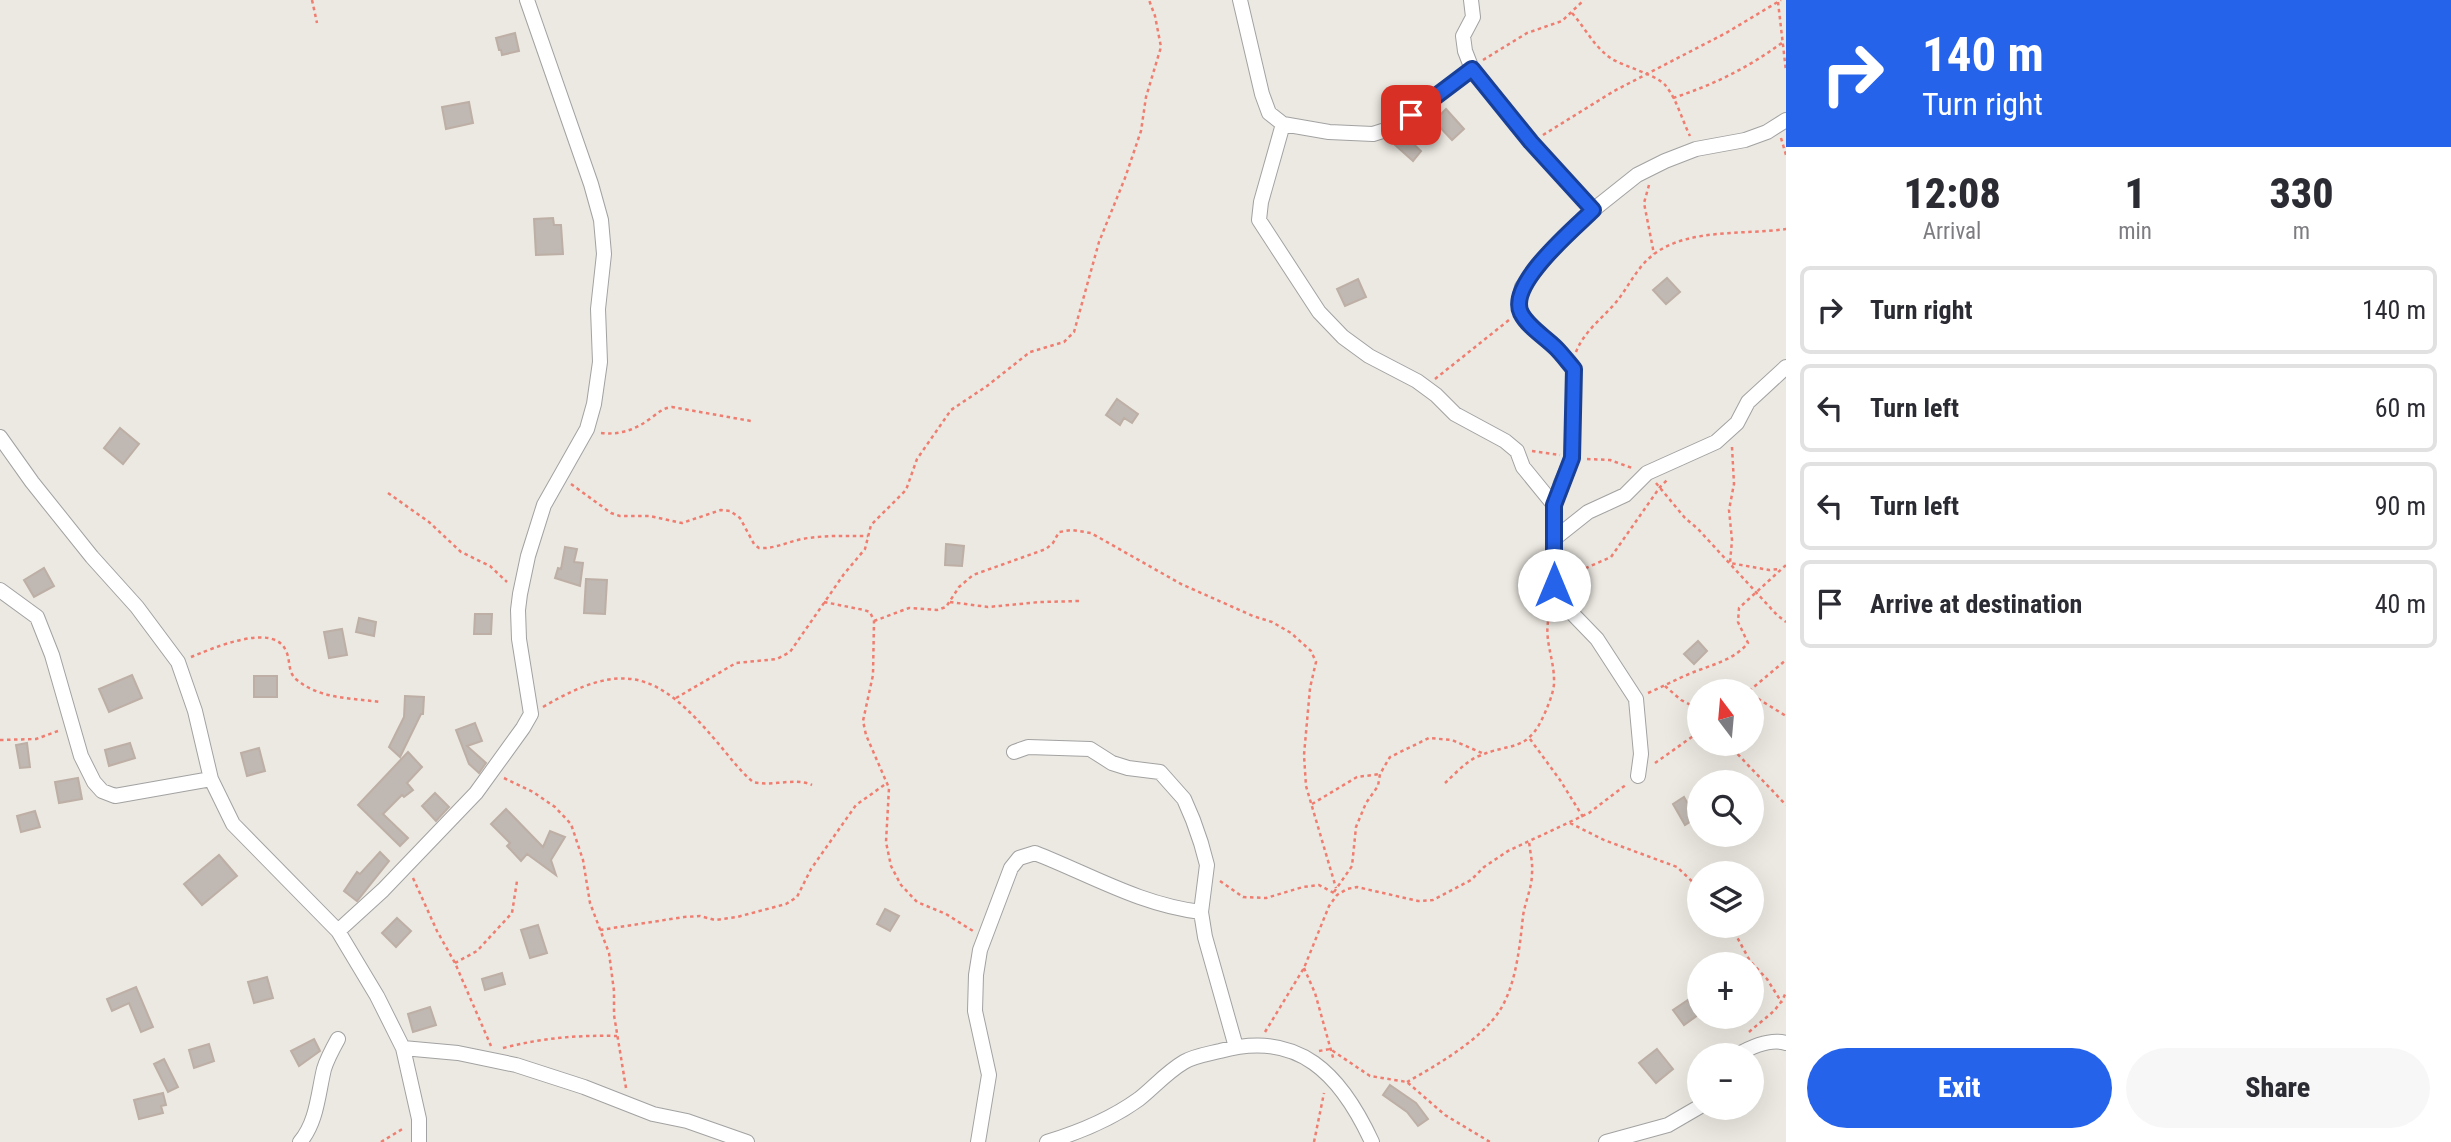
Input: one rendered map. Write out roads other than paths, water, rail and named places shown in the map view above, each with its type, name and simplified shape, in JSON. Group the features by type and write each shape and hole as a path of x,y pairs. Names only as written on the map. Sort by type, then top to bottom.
{"street":[{"path":"338,931 407,866 476,793 531,714 519,639 520,594 528,556 544,505 587,429 594,404 600,362 598,309 604,254 601,220 592,184 527,0"},
{"path":"1240,0 1262,94 1269,113 1283,124 1329,132 1373,134 1392,128 1472,69"},
{"path":"1471,0 1472,17 1463,36 1472,69 1531,142 1593,210"},
{"path":"1638,776 1641,743 1636,699 1597,639 1558,596 1554,585 1554,505 1572,458 1574,369 1558,350 1528,323 1520,311 1521,288 1553,249 1593,210 1637,175 1696,149 1745,140 1767,132 1786,120"},
{"path":"1283,124 1261,202 1259,220 1319,312 1343,337 1369,356 1425,387 1455,414 1505,441 1517,451 1528,473 1554,505"},
{"path":"1554,539 1588,512 1625,495 1645,474 1716,442 1737,423 1748,402 1786,367"},
{"path":"0,437 32,482 92,557 137,607 178,662 195,711 211,779 233,824 338,931 377,996 403,1048 419,1119 419,1142"},
{"path":"0,590 37,617 52,655 81,756 94,782 102,791 115,796 211,779"},
{"path":"1014,752 1028,747 1090,749 1112,763 1160,772 1184,799 1194,820 1207,865 1201,912 1205,937 1236,1047"},
{"path":"978,1142 989,1075 975,1011 976,975 980,950 1011,868 1019,858 1035,853 1139,897 1170,908 1201,912"},
{"path":"300,1142 307,1134 318,1103 325,1066 338,1039"},
{"path":"1764,1044 1777,1040 1786,1043"},
{"path":"1047,1142 1085,1130 1118,1114 1187,1060 1258,1044 1292,1050 1308,1058 1342,1090 1372,1142"},
{"path":"403,1048 458,1053 516,1065 584,1087 653,1114 712,1129 747,1142"},
{"path":"1606,1142 1668,1125 1687,1114"}]}
